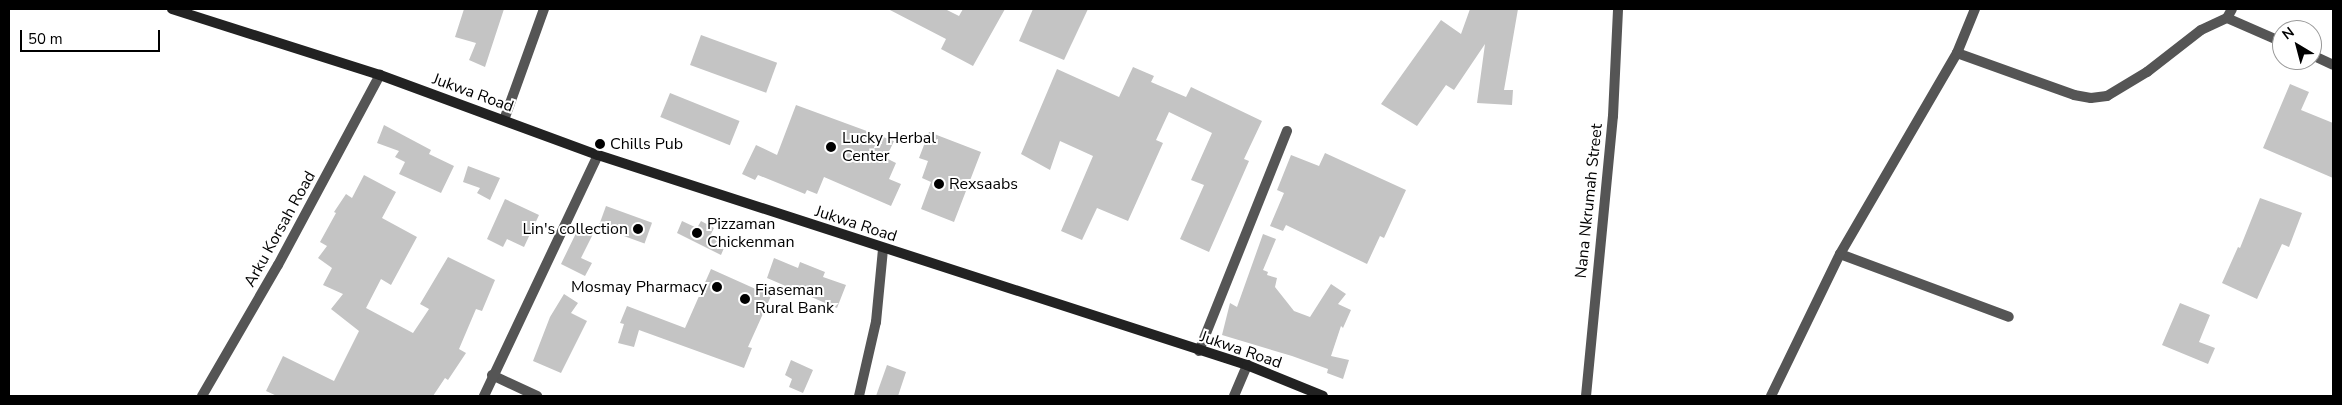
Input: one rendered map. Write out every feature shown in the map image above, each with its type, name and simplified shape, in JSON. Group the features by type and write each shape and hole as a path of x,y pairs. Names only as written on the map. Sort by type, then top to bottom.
{"main road":[{"name":"Jukwa Road","path":"172,9 380,75 598,155 1198,351 1247,365 1323,396"}],"street":[{"path":"504,120 544,9"},
{"name":"Nana Nkrumah Street","path":"1586,396 1613,116 1618,9"},
{"path":"1771,396 1840,254 1957,53 1975,9"},
{"path":"1957,53 2074,95 2107,96 2147,72 2201,30 2227,18 2232,9"},
{"path":"2227,18 2272,38"},
{"name":"Arku Korsah Road","path":"202,396 380,75"},
{"path":"1198,351 1287,131"},
{"path":"484,396 492,375 598,155"},
{"path":"858,396 876,322 883,249"},
{"path":"1840,254 2008,317"},
{"path":"1234,396 1247,365"},
{"path":"492,375 537,396"}],"building":[{"path":"464,9 504,9 485,67 469,60 476,43 455,37"},
{"path":"888,9 945,9 959,16 963,9 1005,9 973,66 941,49 946,39"},
{"path":"1033,9 1088,9 1064,60 1019,41"},
{"path":"1470,9 1518,9 1504,90 1513,90 1512,105 1477,103 1485,44 1454,90 1446,85 1417,126 1381,104 1441,20 1461,34"},
{"path":"701,35 777,63 766,93 690,65"},
{"path":"1133,67 1154,76 1151,82 1186,97 1191,87 1262,121 1244,159 1249,161 1209,252 1180,239 1204,185 1191,180 1212,133 1169,112 1156,140 1163,143 1128,221 1097,208 1082,240 1061,231 1093,156 1060,141 1050,170 1021,154 1057,69 1119,97"},
{"path":"2290,84 2309,92 2301,110 2333,123 2333,178 2263,148"},
{"path":"670,93 740,121 730,145 660,117"},
{"path":"796,105 894,141 886,158 896,163 889,179 901,184 891,206 824,177 817,194 807,190 805,194 758,175 755,180 742,174 756,145 777,155"},
{"path":"384,125 431,150 429,154 454,166 441,193 399,174 405,162 395,157 399,151 377,143"},
{"path":"929,132 981,152 954,222 921,209 931,182 922,178 928,161 919,158"},
{"path":"1325,153 1406,190 1384,238 1380,236 1367,264 1286,225 1283,231 1270,226 1284,193 1277,190 1291,155 1319,166"},
{"path":"468,166 500,178 490,200 477,193 480,188 463,182"},
{"path":"364,175 396,192 382,218 417,237 391,285 381,279 366,308 413,333 429,309 420,304 448,257 495,280 482,311 476,309 459,349 466,353 448,380 445,378 433,396 277,396 266,391 283,356 334,381 359,331 331,309 343,294 323,285 332,268 318,258 327,246 320,242 336,213 334,212 346,194 352,198"},
{"path":"2260,198 2302,213 2289,247 2282,244 2257,299 2222,283 2238,247 2240,248"},
{"path":"505,199 539,215 524,247 507,239 503,247 487,239"},
{"path":"606,206 652,223 645,243 598,227"},
{"path":"682,221 697,228 701,221 714,228 711,234 727,241 721,255 677,233"},
{"path":"579,227 593,234 581,258 592,263 585,276 561,264"},
{"path":"1263,234 1276,239 1263,270 1268,272 1267,275 1277,278 1275,287 1294,311 1310,317 1331,284 1346,294 1338,304 1351,310 1343,328 1341,326 1331,356 1349,360 1343,379 1327,373 1328,369 1222,335 1230,303 1237,307"},
{"path":"774,258 798,268 800,262 825,272 823,277 846,285 837,308 767,278"},
{"path":"711,269 771,296 748,347 752,348 744,368 639,330 634,347 618,343 624,324 620,323 627,306 685,328"},
{"path":"564,294 578,303 571,313 587,321 561,373 533,361 550,317"},
{"path":"2180,303 2210,315 2199,342 2215,348 2208,364 2162,345"},
{"path":"791,360 813,370 803,393 789,387 792,379 785,375"},
{"path":"887,365 906,372 898,396 876,396"}],"place":[{"name":"Chills Pub","path":"600,144"},
{"name":"Lucky Herbal Center","path":"831,147"},
{"name":"Rexsaabs","path":"939,184"},
{"name":"Lin's collection","path":"638,229"},
{"name":"Pizzaman Chickenman","path":"697,233"},
{"name":"Mosmay Pharmacy","path":"717,287"},
{"name":"Fiaseman Rural Bank","path":"745,299"}]}
